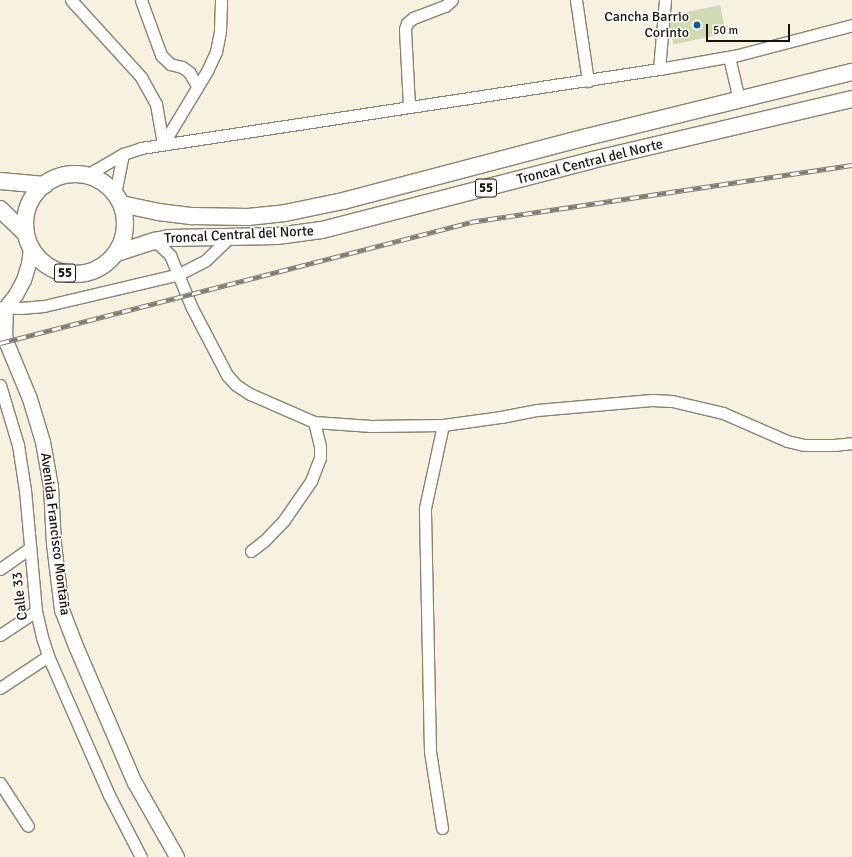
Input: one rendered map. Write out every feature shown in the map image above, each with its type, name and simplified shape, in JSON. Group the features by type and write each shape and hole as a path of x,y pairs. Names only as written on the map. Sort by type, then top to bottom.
{"highway":[{"name":"Troncal Central del Norte","path":"118,199 158,212 193,216 248,217 285,213 343,201 587,137 852,72"},
{"name":"Troncal Central del Norte","path":"117,253 155,240 190,236 230,237 296,234 346,225 592,160 852,98"},
{"name":"55","path":"0,209 29,241 44,264 62,273 72,274 83,274 97,269 117,253 124,237 126,220 118,199 102,182 85,176 64,176 45,185 30,203 26,218 29,241"},
{"path":"0,181 45,185"}],"main road":[{"path":"3,307 16,295 24,280 29,264 29,241"},
{"name":"Avenida Francisco Montaña","path":"3,307 6,341 30,399 43,442 51,487 54,544 62,610 75,644 135,783 177,857"}],"street":[{"path":"71,0 141,77 156,104 163,144"},
{"path":"141,0 161,55 170,64 182,67 189,72 197,86"},
{"path":"163,144 216,52 220,31 221,0"},
{"path":"409,106 405,29 410,20 445,6 452,0"},
{"path":"576,0 588,81"},
{"path":"659,69 665,0"},
{"path":"85,176 123,154 141,148 659,69 729,56 851,24"},
{"path":"729,56 739,100"},
{"path":"118,199 123,154"},
{"path":"3,307 29,308 75,300 179,274 206,260 230,237"},
{"path":"155,240 170,255 192,308 227,375 236,385 250,394 314,422 371,426 443,425 501,417 537,410 652,400 672,401 723,413 787,441 805,445 834,445 852,443"},
{"name":"Calle 33","path":"0,385 18,445 25,490 36,611 48,656 109,795 141,857"},
{"path":"251,551 264,541 284,520 311,481 320,458 314,422"},
{"path":"442,828 430,751 425,508 443,425"},
{"path":"0,569 30,548"},
{"path":"0,635 36,611"},
{"path":"0,688 48,656"},
{"path":"0,783 28,826"}],"green space":[{"name":"Cancha Barrio Corinto","path":"720,5 726,33 673,45 667,16"}],"railway":[{"path":"0,343 470,222 852,165"}],"place":[{"name":"Cancha Barrio Corinto","path":"697,25"}]}
